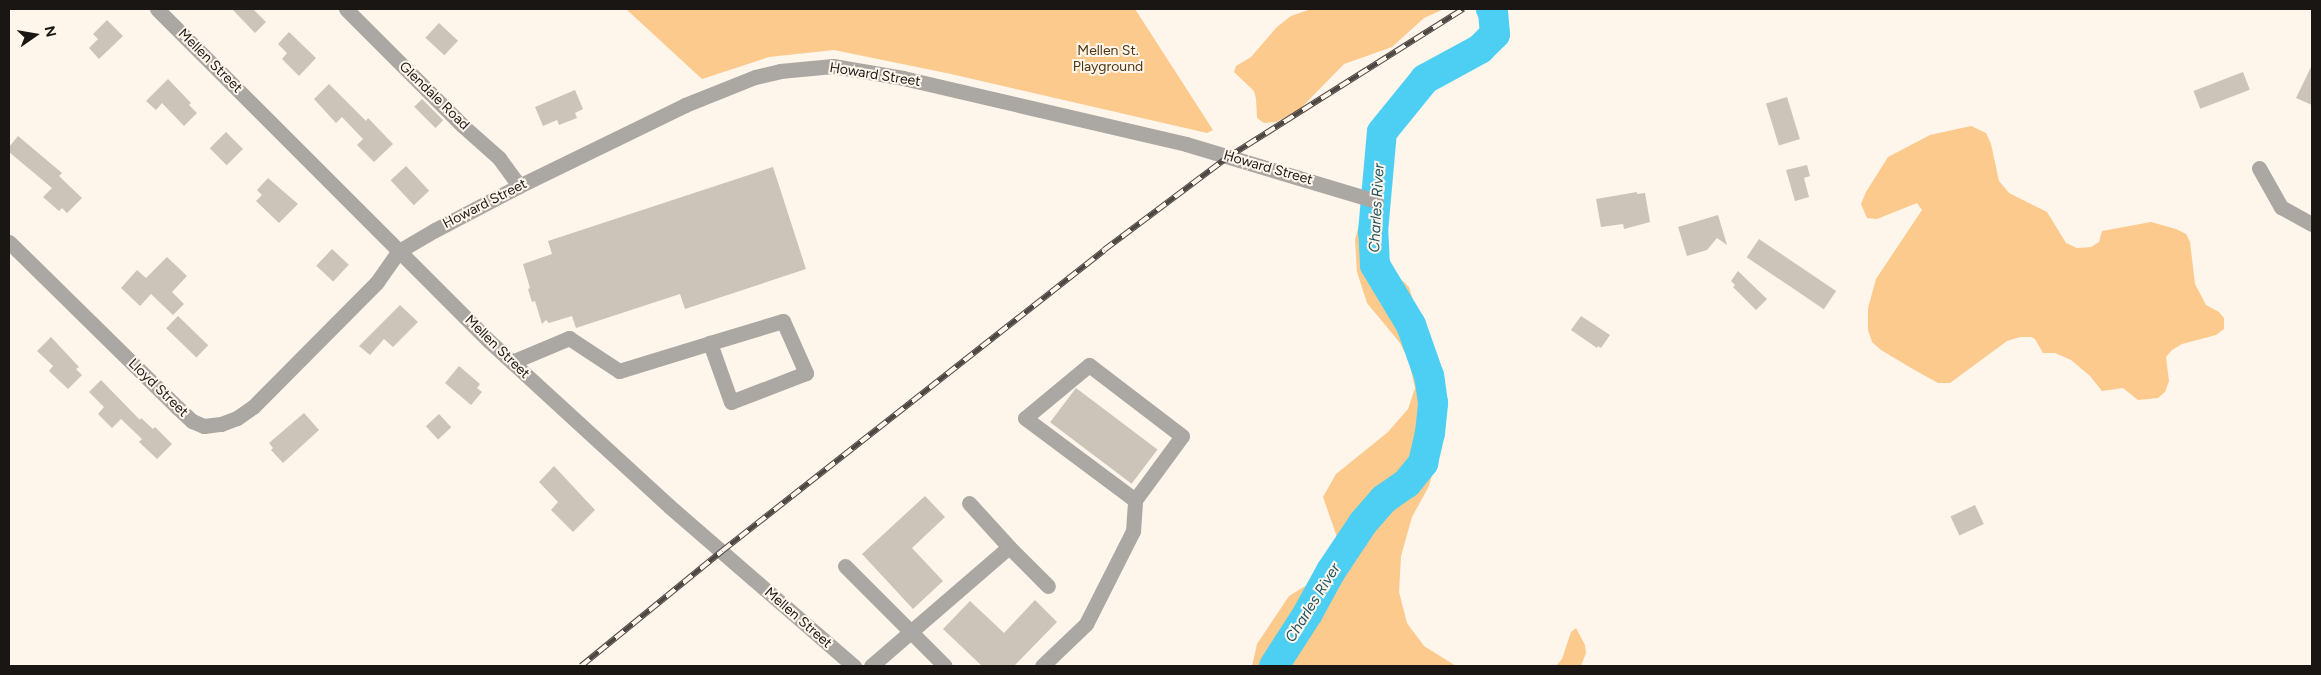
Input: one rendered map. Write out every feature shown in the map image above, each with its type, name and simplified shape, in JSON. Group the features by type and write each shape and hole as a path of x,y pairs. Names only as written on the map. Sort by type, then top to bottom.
{"street":[{"name":"Mellen Street","path":"157,9 512,362 669,506 854,666"},
{"name":"Glendale Road","path":"346,9 443,106 499,158 519,186"},
{"name":"Howard Street","path":"400,251 434,230 519,186 685,104 780,70 833,66 912,80 1131,130 1280,171 1376,201"},
{"path":"2259,168 2281,207 2312,224"},
{"name":"Lloyd Street","path":"9,242 178,408 192,421 204,426 221,424 237,418 253,407 377,282 400,251"},
{"path":"512,362 570,338 619,371 710,343 783,321 806,373 731,402 710,343"},
{"path":"1042,666 1086,624 1132,531 1135,500 1182,436 1089,365 1025,418 1135,500"},
{"path":"969,503 1048,586"},
{"path":"871,666 1009,547"},
{"path":"845,566 945,666"}],"green space":[{"name":"Mellen St. Playground","path":"626,9 1135,9 1213,130 1207,133 951,74 834,50 769,57 702,79"},
{"path":"1311,9 1444,9 1424,18 1392,47 1344,64 1299,110 1276,122 1264,123 1257,118 1254,91 1234,72 1236,66 1251,57 1277,27 1291,16"},
{"path":"1971,126 1986,133 1991,144 1999,181 2009,193 2047,212 2066,243 2077,248 2091,247 2099,242 2102,231 2151,222 2186,234 2190,242 2195,284 2206,305 2219,312 2224,318 2224,329 2216,335 2182,344 2172,350 2166,357 2169,381 2165,392 2158,398 2138,400 2123,388 2102,391 2090,376 2071,360 2055,353 2043,353 2035,339 2031,337 2020,337 2007,341 1950,383 1938,383 1881,350 1872,342 1868,330 1868,308 1876,279 1922,210 1917,203 1877,219 1867,218 1861,204 1866,192 1888,157 1930,135"},
{"path":"1366,217 1371,217 1377,223 1386,266 1390,275 1396,280 1404,282 1409,287 1442,398 1440,445 1429,486 1412,517 1401,556 1399,592 1407,623 1424,646 1456,666 1252,666 1257,644 1289,596 1317,579 1333,555 1337,537 1323,497 1336,474 1388,432 1408,409 1415,388 1409,361 1400,343 1367,303 1357,272 1355,240 1360,221"},
{"path":"1576,628 1585,645 1586,653 1581,666 1556,666 1562,659 1571,632"}],"building":[{"path":"232,9 253,9 266,22 255,33"},
{"path":"107,20 123,36 99,59 89,48 98,39 93,34"},
{"path":"439,23 458,41 444,55 425,38"},
{"path":"289,32 316,58 299,76 282,59 287,53 278,44"},
{"path":"2312,65 2312,105 2296,98"},
{"path":"2243,72 2250,90 2200,109 2194,91"},
{"path":"168,79 191,103 189,105 197,113 184,126 162,103 156,110 146,101"},
{"path":"329,84 366,121 368,118 393,144 374,162 357,145 363,139 342,117 336,123 314,99"},
{"path":"575,90 583,109 575,113 577,118 559,125 557,120 543,126 535,107"},
{"path":"1787,97 1800,139 1779,146 1766,103"},
{"path":"422,99 443,120 435,128 414,107"},
{"path":"226,132 243,149 227,165 210,148"},
{"path":"18,136 62,173 59,176 82,198 67,213 62,208 59,211 43,197 52,188 9,152 9,147"},
{"path":"1807,165 1810,176 1804,178 1809,197 1795,201 1786,170"},
{"path":"406,166 429,191 414,205 391,180"},
{"path":"773,167 806,269 685,309 680,294 576,328 572,316 549,323 546,320 542,324 535,301 532,302 523,264 552,254 548,241"},
{"path":"268,178 298,204 279,223 256,201 262,195 257,190"},
{"path":"1637,192 1637,194 1645,193 1650,222 1624,229 1623,224 1601,227 1596,199"},
{"path":"1718,215 1727,245 1717,238 1707,250 1687,256 1678,227"},
{"path":"1759,239 1836,291 1824,309 1747,257"},
{"path":"332,249 349,265 333,282 316,266"},
{"path":"167,257 187,276 172,292 184,304 173,315 151,294 140,306 121,288 137,270 146,278"},
{"path":"1738,271 1767,299 1756,310 1733,287 1735,285 1731,281"},
{"path":"400,305 418,322 393,347 384,339 370,355 359,346"},
{"path":"178,316 208,345 196,357 166,328"},
{"path":"1581,316 1610,335 1601,348 1598,346 1597,348 1571,330"},
{"path":"51,337 79,367 76,369 82,375 68,389 49,371 53,366 37,351"},
{"path":"459,366 480,384 477,388 482,392 471,405 445,383"},
{"path":"101,380 140,420 141,418 153,429 155,427 172,444 157,459 139,442 142,439 121,419 112,428 98,414 104,407 89,392"},
{"path":"1076,388 1157,449 1132,484 1050,422"},
{"path":"304,413 319,430 283,463 271,450 273,448 269,443"},
{"path":"439,414 451,427 438,439 426,426"},
{"path":"554,466 595,510 573,532 551,510 558,502 539,482"},
{"path":"925,496 945,517 912,548 943,581 913,609 862,554"},
{"path":"1975,505 1984,524 1959,535 1951,516"},
{"path":"1035,600 1057,622 1014,666 982,666 943,629 970,601 1004,633"}],"waterway":[{"name":"Charles River","path":"1274,666 1308,613 1331,571 1363,523 1384,499 1407,483 1423,463 1430,433 1433,403 1429,376 1411,325 1375,265 1373,232 1382,132 1425,79 1480,49 1495,34 1493,12 1491,9"}],"railway":[{"path":"581,666 722,551 1104,250 1228,157 1463,9"}]}
